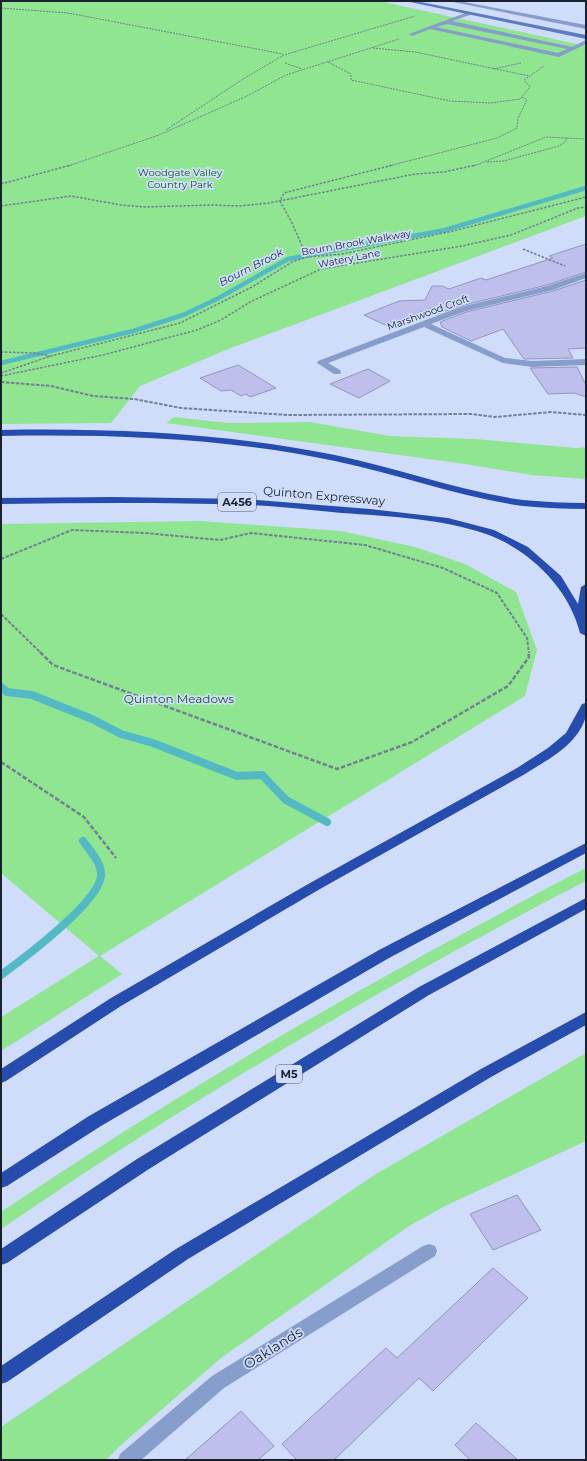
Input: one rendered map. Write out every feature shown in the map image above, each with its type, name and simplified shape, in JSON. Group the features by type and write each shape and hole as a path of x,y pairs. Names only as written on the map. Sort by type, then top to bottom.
{"highway":[{"path":"1,433 63,431 168,437 279,448 343,460 513,501 548,505 586,506"},
{"name":"Quinton Expressway","path":"1,501 114,500 246,502 370,512 448,521 490,532 524,549 557,578 582,618"},
{"path":"586,587 582,618 586,633"},
{"path":"1,1077 116,1002 315,886 521,771 552,751 571,735 586,707"},
{"path":"1,1181 95,1120 384,954 586,847"},
{"name":"M5","path":"1,1258 143,1164 424,991 586,903"},
{"path":"1,1376 182,1254 486,1073 586,1018"}],"street":[{"path":"408,1 586,38"},
{"path":"451,1 586,27"},
{"path":"460,6 466,4"},
{"path":"412,34 468,14"},
{"path":"559,32 581,19"},
{"path":"447,22 571,48"},
{"path":"431,28 559,55 586,42"},
{"name":"Marshwood Croft","path":"337,372 321,363 463,309 550,288 586,275"},
{"path":"424,324 503,360 532,364 586,362"},
{"name":"Oaklands","path":"127,1460 218,1382 429,1251"}],"path":[{"path":"159,135 243,79 284,55 414,16 434,7"},
{"path":"1,8 68,13 284,55"},
{"path":"1,184 70,165 159,135 247,96 256,90 284,77 288,73 303,70 412,34"},
{"path":"371,48 415,52 529,76"},
{"path":"328,62 351,74 351,80 450,101 491,103 520,99 530,87 524,80 559,55"},
{"path":"285,63 303,70"},
{"path":"306,257 292,223 281,205 280,201 284,193 497,138 517,128 518,118 527,100 522,97"},
{"path":"1,206 71,196 121,205 145,207 211,205 239,206 280,201 415,174 444,172 471,167 546,137 586,139"},
{"path":"484,162 504,161 559,146 565,142 567,138"},
{"name":"Bourn Brook Walkway","path":"1,352 34,353 51,356 180,323 252,287 292,262 306,257 342,254 445,232 586,197"},
{"name":"Watery Lane","path":"1,374 78,360 197,330 221,320 250,302 322,268 462,246 511,235 578,208 586,207"},
{"path":"523,248 565,266"},
{"path":"1,374 51,356"},
{"path":"1,382 51,386 93,396 134,400 181,408 288,415 471,414 495,417 551,412 586,415"},
{"path":"1,559 72,530 145,532 220,540 251,533 365,545 444,568 497,593 527,638 528,657 508,686 412,742 337,769 53,665 1,614"},
{"path":"1,762 84,817 116,858"}],"green space":[{"name":"Woodgate Valley Country Park","path":"1,1 379,1 586,46 586,216 231,348 140,386 111,423 1,424"},
{"path":"174,417 228,423 310,422 390,436 475,439 576,448 586,447 586,479 532,475 465,464 166,423"},
{"name":"Quinton Meadows","path":"200,521 341,531 415,547 465,564 516,592 537,650 525,696 100,956 122,974 1,1051 1,1017 99,956 1,873 1,524"},
{"path":"586,868 586,881 404,979 285,1048 167,1120 1,1229 1,1212 57,1174 230,1066 406,965"},
{"path":"586,1053 586,1141 447,1205 409,1226 221,1358 121,1445 106,1460 1,1460 1,1427 376,1174"}],"building":[{"path":"586,244 586,272 547,285 460,306 437,314 434,307 385,325 364,315 399,301 425,300 432,286 442,286 449,289 481,278 486,280 553,258 549,256"},
{"path":"586,280 586,348 568,349 573,358 524,359 503,329 471,341 442,327 440,322 466,312 553,291"},
{"path":"238,365 276,388 250,397 246,394 241,396 231,390 221,391 200,378"},
{"path":"577,367 586,385 586,397 574,393 548,394 530,368"},
{"path":"368,369 390,381 359,398 330,384"},
{"path":"517,1195 541,1230 493,1250 470,1214"},
{"path":"493,1268 528,1298 433,1391 419,1378 334,1460 297,1460 282,1444 386,1348 397,1358"},
{"path":"241,1411 274,1446 258,1460 185,1460"},
{"path":"476,1423 518,1460 470,1460 455,1445"}],"waterway":[{"name":"Bourn Brook","path":"1,363 133,331 183,315 217,299 288,259 445,230 586,188"},
{"path":"1,687 7,692 32,695 92,719 121,734 153,743 237,776 262,775 286,800 327,822"},
{"path":"1,975 42,944 74,915 88,900 97,887 101,876 100,866 83,841"}]}
